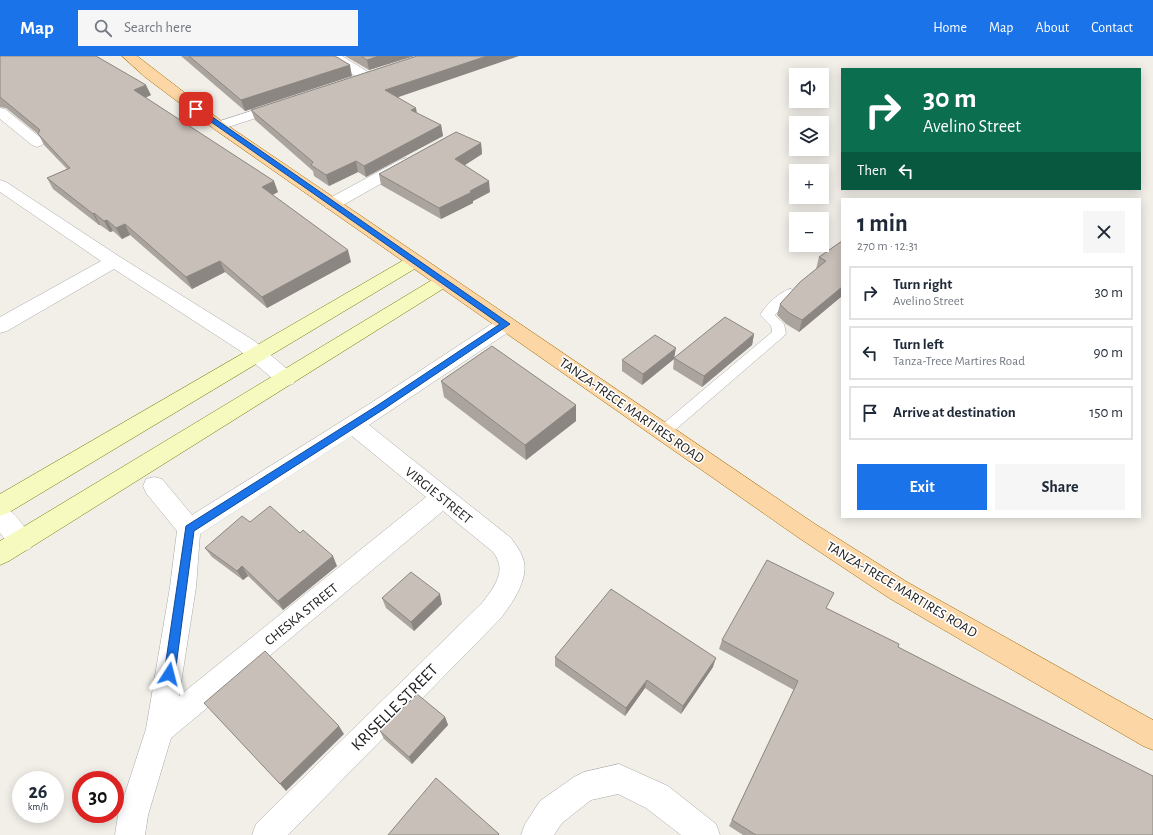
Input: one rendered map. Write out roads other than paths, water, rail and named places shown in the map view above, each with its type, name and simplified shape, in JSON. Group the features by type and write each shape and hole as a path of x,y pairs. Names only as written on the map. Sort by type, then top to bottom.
{"main road":[{"name":"TANZA-TRECE MARTIRES ROAD","path":"129,56 150,74 219,126 807,531 898,590 1153,736"}],"street":[{"path":"333,56 368,78"},
{"path":"353,83 382,73"},
{"path":"219,126 293,102"},
{"path":"0,112 36,142"},
{"path":"332,204 420,156"},
{"path":"0,185 114,261 246,345 286,379"},
{"path":"0,326 114,261"},
{"path":"0,506 415,261"},
{"path":"0,554 443,281"},
{"path":"189,529 506,324"},
{"name":"VIRGIE STREET","path":"352,425 502,546 511,557 512,573"},
{"path":"130,835 133,815 160,729 180,602 189,529 154,486"},
{"name":"CHESKA STREET","path":"160,729 442,498"},
{"path":"0,515 21,542"},
{"name":"KRISELLE STREET","path":"267,835 490,611 505,592 512,573"},
{"path":"536,835 551,812 584,787 619,779 657,798 705,835"}],"lane":[{"path":"663,432 779,333 777,324 767,316 775,306 790,293"}]}
